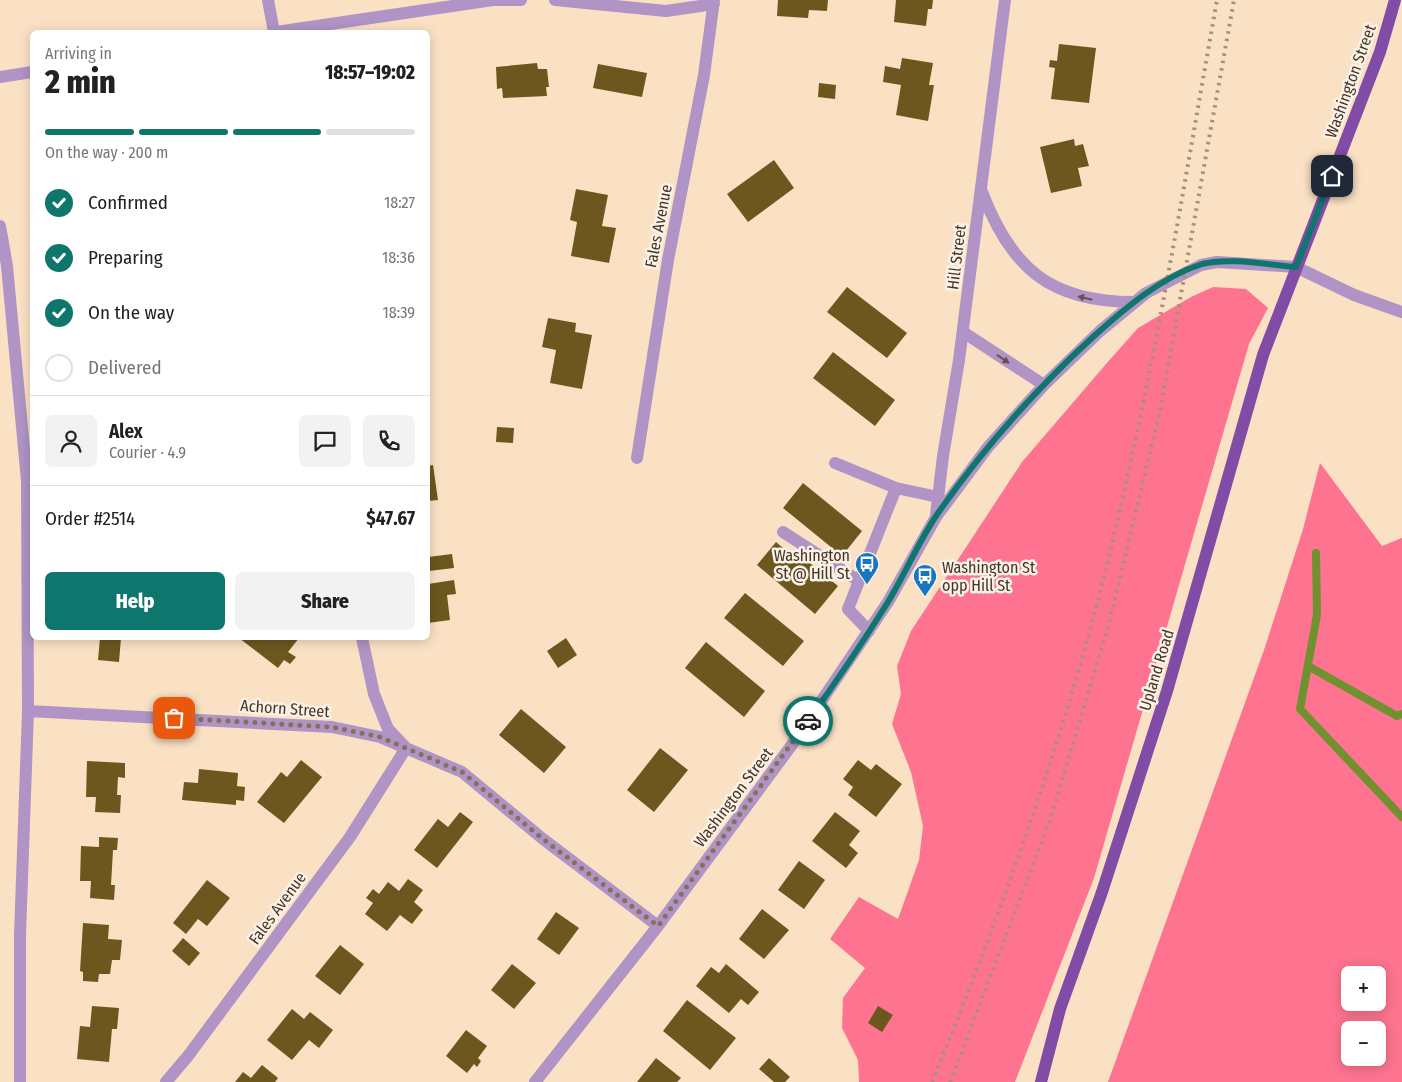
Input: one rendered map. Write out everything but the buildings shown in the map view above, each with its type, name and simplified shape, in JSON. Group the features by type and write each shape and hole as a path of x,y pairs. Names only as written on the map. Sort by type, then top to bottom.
{"main road":[{"name":"Washington Street","path":"1296,267 1380,52 1395,0"},
{"name":"Upland Road","path":"1041,1082 1060,1009 1102,892 1167,691 1263,355 1296,267"}],"street":[{"path":"268,0 275,30"},
{"path":"289,30 493,0 521,0"},
{"path":"556,0 666,11 714,2"},
{"name":"Hill Street","path":"936,517 963,332 1005,0"},
{"name":"Fales Avenue","path":"637,458 668,260 704,75 714,2"},
{"path":"0,77 30,72"},
{"path":"981,190 1001,236 1015,255 1045,281 1075,296 1092,300 1134,302"},
{"path":"0,226 7,266 27,481 28,711 20,935 20,1082"},
{"name":"Washington Street","path":"535,1082 658,926 792,746 869,630 936,517 988,447 1044,385 1076,352 1134,302 1173,278 1202,265 1217,262 1296,267"},
{"path":"1296,267 1354,295 1402,312"},
{"path":"963,332 1044,385"},
{"path":"835,463 896,488 938,497"},
{"path":"869,630 848,609 896,488"},
{"path":"783,532 859,581"},
{"path":"362,640 374,694 388,729 406,748"},
{"name":"Achorn Street","path":"28,711 332,727 380,737 462,772 543,839 658,926"},
{"name":"Fales Avenue","path":"166,1082 188,1056 350,837 406,748"}],"shaded area":[{"path":"1213,287 1246,289 1268,308 1249,344 1094,878 1015,1082 859,1082 858,1060 842,1028 843,998 865,968 830,939 859,897 898,919 919,860 923,826 911,772 892,724 901,694 897,666 911,631 1022,462 1106,364 1138,328 1191,297"},
{"path":"1320,463 1382,546 1402,538 1402,1082 1108,1082 1264,650 1303,529"}],"waterway":[{"path":"1316,553 1317,615 1300,709 1402,817"},
{"path":"1308,666 1397,716 1402,714"}],"railway":[{"path":"932,1082 1020,853 1040,795 1093,619 1130,465 1146,388 1176,233 1217,0"},
{"path":"950,1082 1051,817 1109,623 1160,411 1234,0"}],"way so far":[{"path":"174,718 332,727 380,737 462,772 543,839 658,926 792,746 808,721"}],"place":[{"name":"Washington St @ Hill St","path":"867,585"},
{"name":"Washington St opp Hill St","path":"925,597"}],"route":[{"path":"808,721 888,602 936,517 988,447 1044,385 1076,352 1134,302 1173,278 1202,265 1217,262 1296,267 1332,176"}]}
